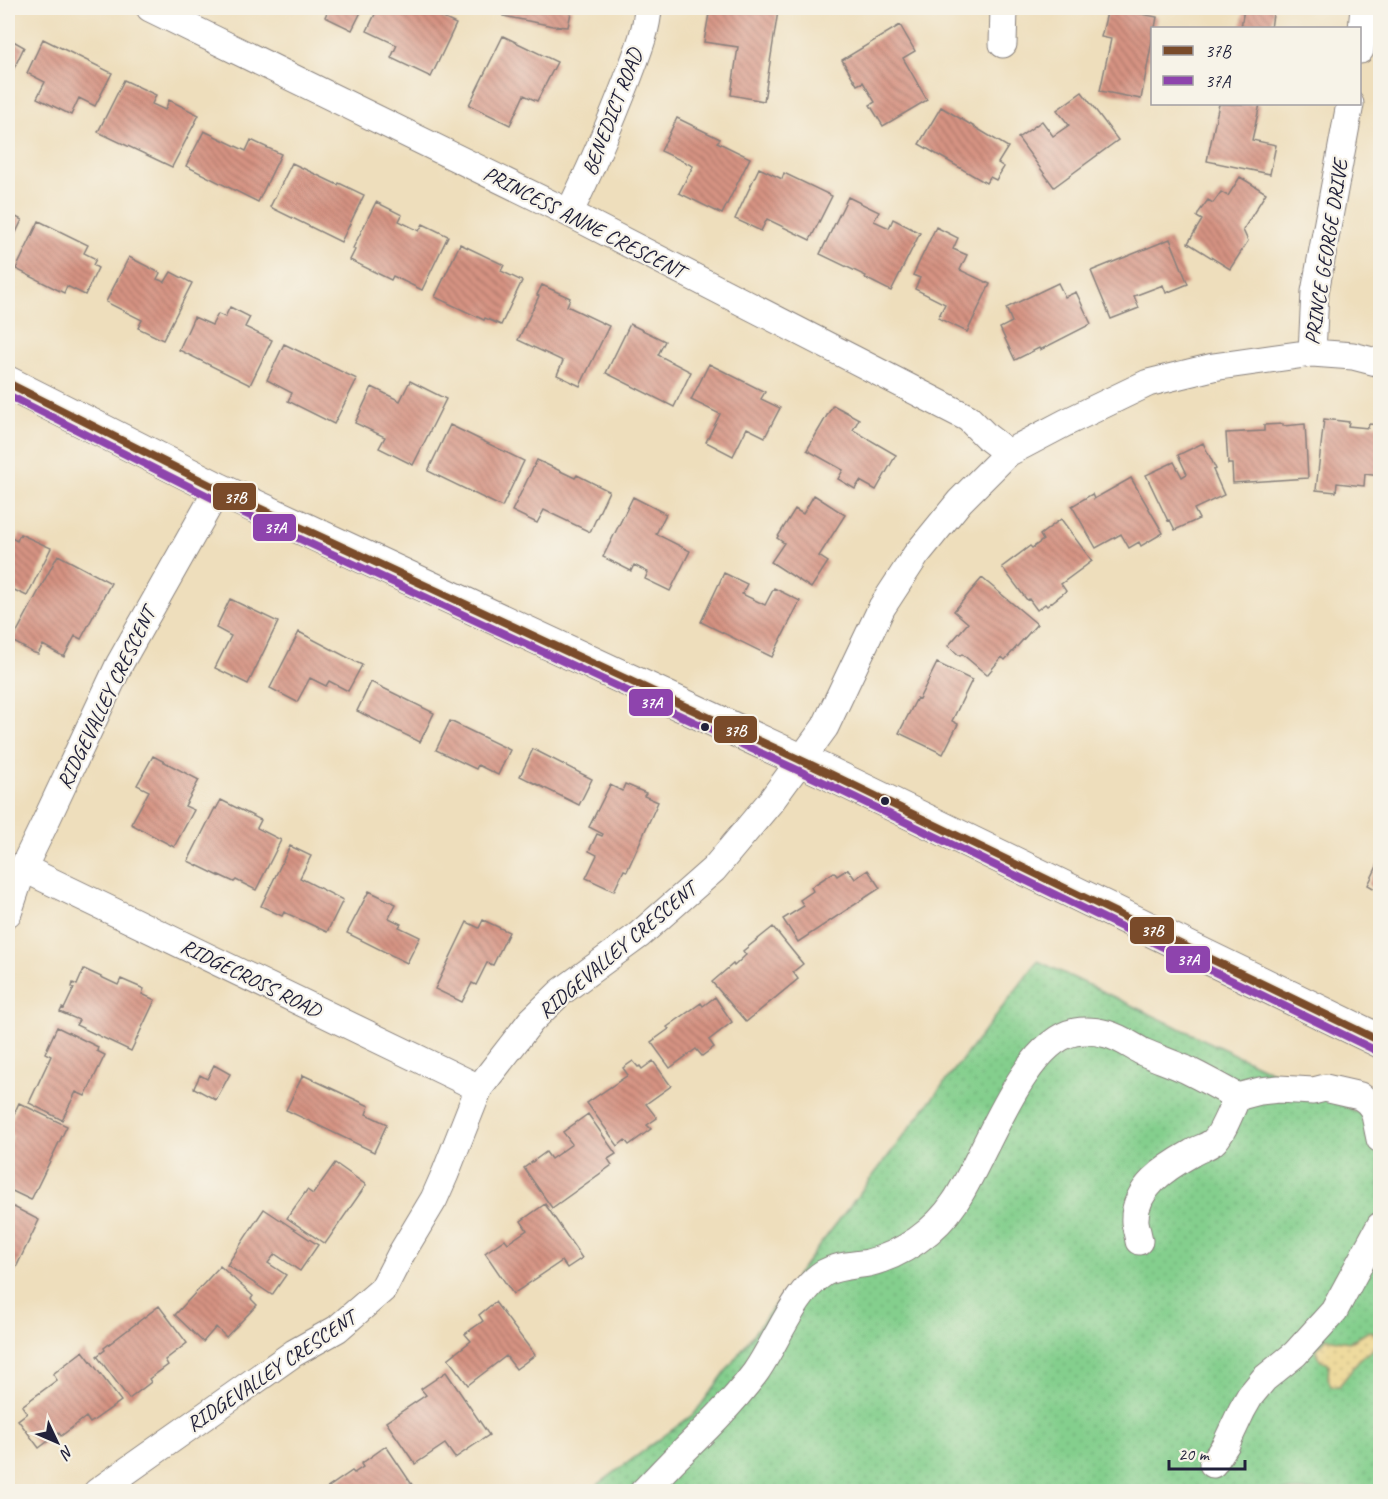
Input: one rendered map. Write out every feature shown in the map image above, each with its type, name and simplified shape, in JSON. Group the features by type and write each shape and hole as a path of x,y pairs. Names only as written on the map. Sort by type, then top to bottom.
{"main road":[{"path":"8,383 218,489 801,760 1380,1041"}],"street":[{"name":"PRINCESS ANNE CRESCENT","path":"150,8 569,213 968,418 1008,453"},
{"name":"BENEDICT ROAD","path":"569,213 591,170 637,55 648,8"},
{"path":"1003,44 1004,8"},
{"path":"1361,33 1364,8"},
{"name":"PRINCE GEORGE DRIVE","path":"801,760 828,721 882,607 916,555 960,501 1008,453 1148,383 1213,367 1312,353 1315,291 1350,105"},
{"path":"1312,353 1353,356 1380,363"},
{"name":"RIDGEVALLEY CRESCENT","path":"8,913 22,868 120,663 218,489"},
{"name":"RIDGEVALLEY CRESCENT","path":"97,1491 294,1353 337,1329 383,1289 446,1174 479,1088 531,1021 561,992 639,935 714,869 774,797 801,760"},
{"name":"RIDGECROSS ROAD","path":"22,868 479,1088"},
{"path":"643,1491 733,1401 756,1371 809,1285 825,1273 843,1265 855,1265 886,1257 907,1247 939,1221 955,1202 990,1135 1033,1062 1050,1044 1073,1032 1092,1031 1110,1035 1238,1097 1279,1089 1313,1091 1325,1088 1360,1096 1374,1110 1380,1139"},
{"path":"1139,1241 1135,1222 1136,1209 1145,1190 1159,1174 1213,1142 1238,1097"},
{"path":"1213,1464 1226,1444 1250,1396 1264,1379 1295,1354 1334,1311 1380,1226"}],"green space":[{"path":"1038,961 1380,1123 1380,1491 588,1492 695,1413 806,1263"}],"sand":[{"path":"1369,1331 1376,1334 1378,1339 1376,1347 1362,1357 1339,1386 1331,1386 1328,1378 1329,1364 1320,1360 1317,1349 1327,1338 1349,1342"}],"building":[{"path":"329,8 363,8 352,30 325,17"},
{"path":"378,8 422,8 456,24 431,77 391,58 397,45 367,31"},
{"path":"505,8 572,8 568,27 503,16"},
{"path":"710,8 754,8 778,11 764,101 731,95 738,47 704,42"},
{"path":"1244,8 1274,8 1271,27 1241,27"},
{"path":"1108,9 1157,17 1155,27 1151,27 1151,46 1141,99 1100,91 1111,39 1101,37"},
{"path":"900,25 915,51 903,58 927,100 883,126 870,105 875,102 863,82 857,85 842,60"},
{"path":"503,36 557,62 537,101 524,95 510,125 469,105"},
{"path":"8,38 24,47 8,81"},
{"path":"43,39 112,73 95,106 79,98 71,115 37,98 45,82 27,73"},
{"path":"124,80 156,95 152,104 165,110 169,100 199,115 172,167 98,132"},
{"path":"1082,92 1118,140 1054,187 1018,138 1042,121 1053,136 1069,125 1057,110"},
{"path":"1219,105 1260,105 1252,140 1276,145 1270,174 1207,161"},
{"path":"941,107 1008,147 998,163 1004,167 996,180 990,177 986,183 919,144"},
{"path":"677,118 720,139 717,142 750,158 722,214 679,193 693,166 661,151"},
{"path":"204,131 246,151 251,140 281,154 258,202 186,166"},
{"path":"292,163 364,195 341,242 270,207"},
{"path":"759,168 782,179 784,173 832,196 810,240 767,219 761,231 735,219"},
{"path":"1240,177 1266,193 1243,230 1248,241 1230,269 1188,243 1202,220 1197,217 1199,212 1208,200 1213,203 1221,192 1228,196"},
{"path":"848,197 879,212 874,221 889,228 893,219 920,233 891,291 820,254"},
{"path":"376,202 402,215 399,221 419,231 423,224 448,236 422,290 393,276 391,280 350,260 355,250 353,248"},
{"path":"8,213 22,220 8,249"},
{"path":"39,221 88,245 84,253 96,259 93,265 98,268 85,295 67,286 64,293 16,269"},
{"path":"936,227 958,238 953,249 967,255 960,270 990,284 967,332 938,318 945,304 915,289 920,278 913,275"},
{"path":"1170,239 1188,284 1166,293 1163,285 1134,296 1139,308 1111,319 1091,271"},
{"path":"460,244 504,265 501,271 522,281 501,325 485,318 484,320 435,297"},
{"path":"129,257 160,273 157,279 165,282 171,272 192,283 163,340 138,328 142,320 106,302"},
{"path":"1058,283 1065,297 1076,292 1091,324 1015,360 1000,328 1012,322 1006,308"},
{"path":"542,285 570,298 567,306 609,326 580,386 557,375 563,361 518,340"},
{"path":"230,307 250,317 245,327 272,340 250,385 179,350 194,317 212,325 218,314 225,317"},
{"path":"630,324 665,341 658,355 691,372 674,407 606,373"},
{"path":"284,344 357,379 334,424 288,401 292,393 267,380"},
{"path":"709,364 765,392 761,399 780,408 765,437 747,428 733,456 706,442 720,414 691,400"},
{"path":"410,381 446,399 413,465 379,448 385,437 355,423 372,387 400,401"},
{"path":"833,405 859,419 853,430 896,455 876,490 860,481 855,489 838,479 843,470 807,450"},
{"path":"1324,419 1349,422 1348,426 1368,428 1369,424 1380,425 1380,476 1365,474 1364,486 1337,483 1336,492 1316,490"},
{"path":"1283,424 1283,426 1305,424 1308,478 1233,483 1232,464 1228,464 1226,433 1264,431 1264,425"},
{"path":"450,425 524,461 502,507 428,471"},
{"path":"1203,443 1216,469 1213,470 1224,495 1194,509 1199,519 1175,530 1170,520 1168,521 1146,475 1174,462 1182,477 1187,474 1178,455"},
{"path":"537,460 575,478 577,475 609,491 590,532 544,510 537,523 512,511"},
{"path":"1131,478 1163,533 1141,546 1139,542 1129,548 1121,534 1096,548 1072,506 1092,494 1094,499"},
{"path":"814,495 845,515 819,556 828,562 811,588 771,562 784,543 777,538 795,509 803,514"},
{"path":"633,497 666,514 656,534 690,551 670,591 645,579 648,572 634,565 631,571 603,557"},
{"path":"1061,519 1092,561 1061,584 1066,591 1047,606 1045,604 1037,610 1002,567 1030,546 1032,548 1043,540 1040,535"},
{"path":"20,534 51,548 27,596 10,588 8,593 8,536 17,541"},
{"path":"58,555 111,583 81,639 75,636 64,657 43,645 38,654 12,641"},
{"path":"724,573 747,584 742,594 765,605 774,588 800,601 772,657 701,622"},
{"path":"982,578 1037,624 1005,660 1002,657 987,675 962,654 960,656 948,646 968,623 954,611"},
{"path":"230,599 278,622 248,684 215,668 231,636 216,628"},
{"path":"299,632 362,665 348,691 329,681 326,686 310,678 297,702 270,688"},
{"path":"937,663 972,680 952,721 958,724 943,754 899,733"},
{"path":"371,682 434,713 420,742 357,711"},
{"path":"450,721 510,750 498,775 478,765 476,769 436,750"},
{"path":"533,749 592,779 579,805 520,776"},
{"path":"153,756 199,780 185,806 194,810 174,847 131,824 149,791 137,785"},
{"path":"625,784 646,793 644,796 658,802 627,871 624,870 614,891 586,878 597,855 589,851 597,834 602,836 603,834 589,827 610,785 622,791"},
{"path":"221,800 261,820 257,828 281,840 256,890 188,861"},
{"path":"290,846 311,856 300,878 343,900 327,932 284,912 282,916 261,906"},
{"path":"1380,860 1380,892 1368,885"},
{"path":"848,869 855,879 868,870 880,888 798,942 783,919 804,906 800,900 813,891 811,887 834,872 837,876"},
{"path":"369,891 396,904 389,918 401,924 399,927 420,937 407,963 347,933"},
{"path":"483,920 509,932 493,965 487,963 476,985 472,983 462,1002 435,989 467,922 479,928"},
{"path":"773,927 803,964 793,972 798,979 746,1022 712,982 733,964 734,966 746,955 743,951"},
{"path":"84,969 118,985 121,979 144,989 142,994 155,1000 131,1051 76,1025 79,1020 60,1012 62,1008 64,1009 74,988 73,983 77,985"},
{"path":"715,997 732,1022 709,1040 714,1047 702,1056 696,1049 670,1068 651,1042 669,1029 667,1027 701,1003 703,1006"},
{"path":"57,1027 98,1047 97,1051 105,1055 85,1096 76,1092 62,1120 29,1103 51,1056 45,1053"},
{"path":"633,1061 642,1069 653,1061 671,1086 646,1104 657,1118 647,1125 651,1129 629,1145 625,1140 618,1146 587,1103 628,1075 623,1068"},
{"path":"214,1065 230,1074 216,1100 194,1088 200,1075 207,1079"},
{"path":"303,1075 369,1106 366,1114 387,1124 374,1152 286,1110"},
{"path":"19,1103 67,1126 31,1200 8,1189 8,1147 13,1136 8,1134 8,1127"},
{"path":"588,1114 616,1154 608,1159 612,1165 552,1208 524,1168 546,1152 551,1159 572,1144 563,1132"},
{"path":"335,1163 366,1185 325,1244 287,1218 307,1190 313,1194"},
{"path":"8,1204 39,1220 8,1284"},
{"path":"545,1204 582,1258 567,1268 562,1261 513,1294 485,1253 505,1239 508,1243 527,1230 521,1221"},
{"path":"264,1209 318,1245 300,1271 275,1254 268,1263 286,1275 272,1295 227,1265"},
{"path":"220,1266 253,1296 251,1299 257,1305 226,1337 216,1327 203,1342 175,1315"},
{"path":"495,1302 535,1355 516,1369 506,1356 468,1385 448,1359 471,1341 465,1334 483,1321 479,1315"},
{"path":"159,1306 187,1343 165,1360 168,1365 149,1379 151,1382 129,1399 97,1356 105,1350 104,1348"},
{"path":"83,1351 121,1401 90,1423 86,1417 61,1436 59,1433 39,1448 18,1420 27,1413 22,1406 57,1380 53,1374"},
{"path":"446,1372 489,1435 455,1458 445,1444 415,1464 386,1422 426,1395 421,1389"},
{"path":"386,1446 417,1492 328,1492 326,1489 352,1471 354,1473 363,1467 361,1464"}],"transit line":[{"name":"37B","path":"8,383 218,489 826,772 1380,1041"},
{"name":"37A","path":"8,395 214,499 821,781 1375,1050"}]}
